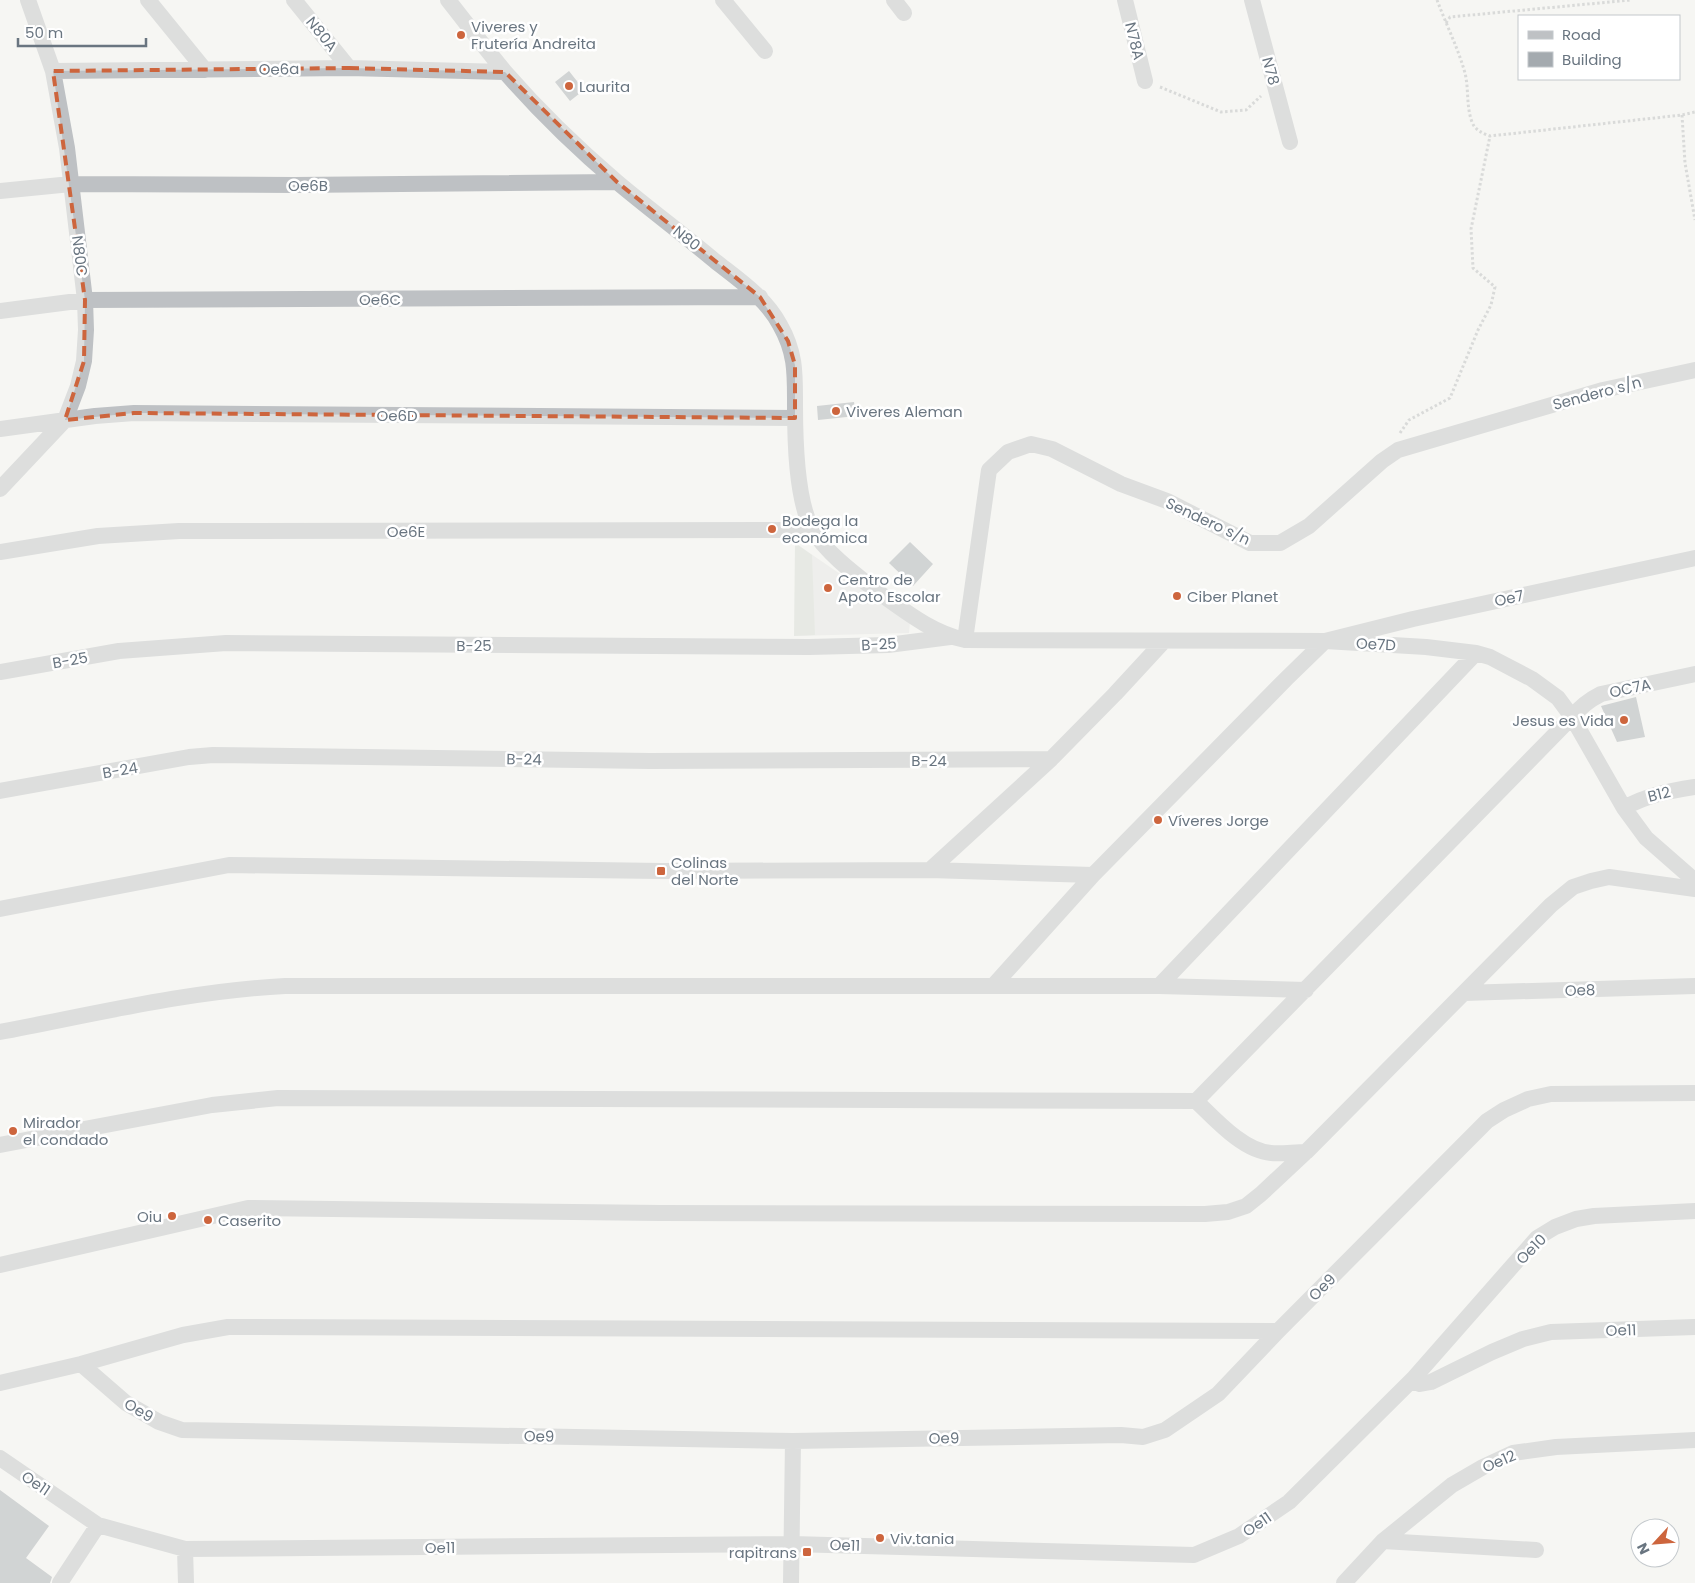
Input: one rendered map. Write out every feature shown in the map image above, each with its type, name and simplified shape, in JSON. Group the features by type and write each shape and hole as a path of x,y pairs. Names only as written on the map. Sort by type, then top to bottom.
{"street":[{"name":"N80C","path":"0,489 65,420 78,386 84,361 86,330 85,300 71,184 53,71 28,0"},
{"path":"148,0 205,70"},
{"name":"N80A","path":"294,0 349,68"},
{"name":"N80","path":"448,0 505,72 562,132 617,182 760,297 779,322 788,341 794,365 795,418 800,489 805,512 813,530 831,552 852,572 933,629 958,639"},
{"path":"723,0 765,51"},
{"path":"894,0 904,13"},
{"name":"N78A","path":"1125,0 1145,81"},
{"name":"N78","path":"1252,0 1290,142"},
{"name":"Oe6a","path":"53,71 349,68 505,72"},
{"name":"Oe6B","path":"0,191 71,184 294,185 617,182"},
{"name":"Oe6C","path":"0,311 85,300 760,297"},
{"name":"Sendero s/n","path":"958,639 989,470 1008,452 1031,444 1052,449 1121,484 1167,501 1250,543 1280,543 1309,526 1382,461 1398,450 1602,390 1695,370"},
{"name":"Oe6D","path":"0,429 134,413 795,418"},
{"name":"Oe6E","path":"0,552 98,536 179,531 813,530"},
{"name":"Oe7","path":"1325,641 1413,619 1695,558"},
{"name":"Oe7D","path":"958,639 1163,642 1325,641 1426,647 1476,653 1490,657 1532,679 1558,698 1572,717 1624,808 1646,838 1695,881"},
{"name":"B-25","path":"0,672 119,651 226,643 810,647 888,645 958,639"},
{"path":"993,986 1093,876 1325,641"},
{"path":"930,870 1051,760 1163,642"},
{"path":"1158,986 1476,653"},
{"name":"OC7A","path":"1196,1101 1581,706 1590,699 1602,694 1695,674"},
{"name":"B-24","path":"0,791 189,757 214,755 650,761 1051,760"},
{"name":"B12","path":"1624,808 1640,799 1656,794 1695,787"},
{"path":"0,909 229,865 652,871 930,870 1093,876"},
{"path":"0,1265 248,1208 670,1213 1205,1214 1228,1212 1246,1206 1306,1152 1551,906 1573,888 1609,877 1695,889"},
{"path":"0,1032 188,996 243,988 285,986 1158,986 1306,990"},
{"name":"Oe8","path":"1464,993 1695,986"},
{"name":"Oe9","path":"81,1364 126,1403 159,1422 182,1430 793,1441 1121,1435 1143,1437 1165,1430 1218,1394 1487,1121 1504,1110 1528,1098 1551,1094 1695,1093"},
{"path":"0,1144 212,1105 278,1098 1196,1101 1226,1129 1256,1150 1270,1153 1306,1152"},
{"name":"Oe10","path":"1413,1378 1538,1238 1555,1227 1576,1219 1594,1216 1695,1211"},
{"path":"0,1383 81,1364 183,1335 228,1327 1278,1331"},
{"name":"Oe11","path":"0,1458 98,1525 185,1549 792,1544 1194,1555 1239,1536 1289,1502 1413,1378 1415,1382 1420,1384 1431,1382 1516,1343 1551,1332 1695,1327"},
{"name":"Oe12","path":"1344,1583 1383,1540 1452,1485 1513,1453 1556,1446 1695,1440"},
{"path":"791,1583 793,1441"},
{"path":"60,1583 98,1525"},
{"path":"1383,1540 1536,1550"},
{"path":"185,1549 186,1583"}],"path":[{"path":"1438,0 1464,71 1472,124 1480,132 1490,136 1695,112"},
{"path":"1446,24 1450,17 1631,0"},
{"path":"1145,81 1221,112 1246,110 1275,84"},
{"path":"1682,115 1685,163 1695,220"},
{"path":"1398,436 1409,420 1450,398 1478,330 1491,305 1496,287 1473,268 1471,230 1490,136"}],"highlighted area":[{"path":"349,68 505,72 617,182 760,297 788,341 795,365 795,418 134,413 65,420 84,361 85,300 53,71"}],"shaded area":[{"name":"Centro de Apoto Escolar","path":"795,543 910,622 909,633 795,636"},
{"path":"795,543 812,555 815,635 794,636"}],"building":[{"name":"Laurita","path":"569,71 584,90 570,101 555,82"},
{"name":"Viveres Aleman","path":"854,402 856,416 818,420 817,406"},
{"path":"910,542 933,564 913,586 889,563"},
{"name":"Jesus es Vida","path":"1636,697 1645,737 1617,742 1601,706"},
{"path":"0,1490 49,1526 26,1558 52,1577 50,1583 0,1583"}],"place":[{"name":"Viveres y Frutería Andreita","path":"461,35"},
{"name":"Laurita","path":"569,86"},
{"name":"Viveres Aleman","path":"836,411"},
{"name":"Bodega la económica","path":"772,529"},
{"name":"Centro de Apoto Escolar","path":"828,588"},
{"name":"Ciber Planet","path":"1177,596"},
{"name":"Jesus es Vida","path":"1624,720"},
{"name":"Víveres Jorge","path":"1158,820"},
{"name":"Colinas del Norte","path":"661,871"},
{"name":"Mirador el condado","path":"13,1131"},
{"name":"Oiu","path":"172,1216"},
{"name":"Caserito","path":"208,1220"},
{"name":"Viv.tania","path":"880,1538"},
{"name":"rapitrans","path":"807,1552"}]}
